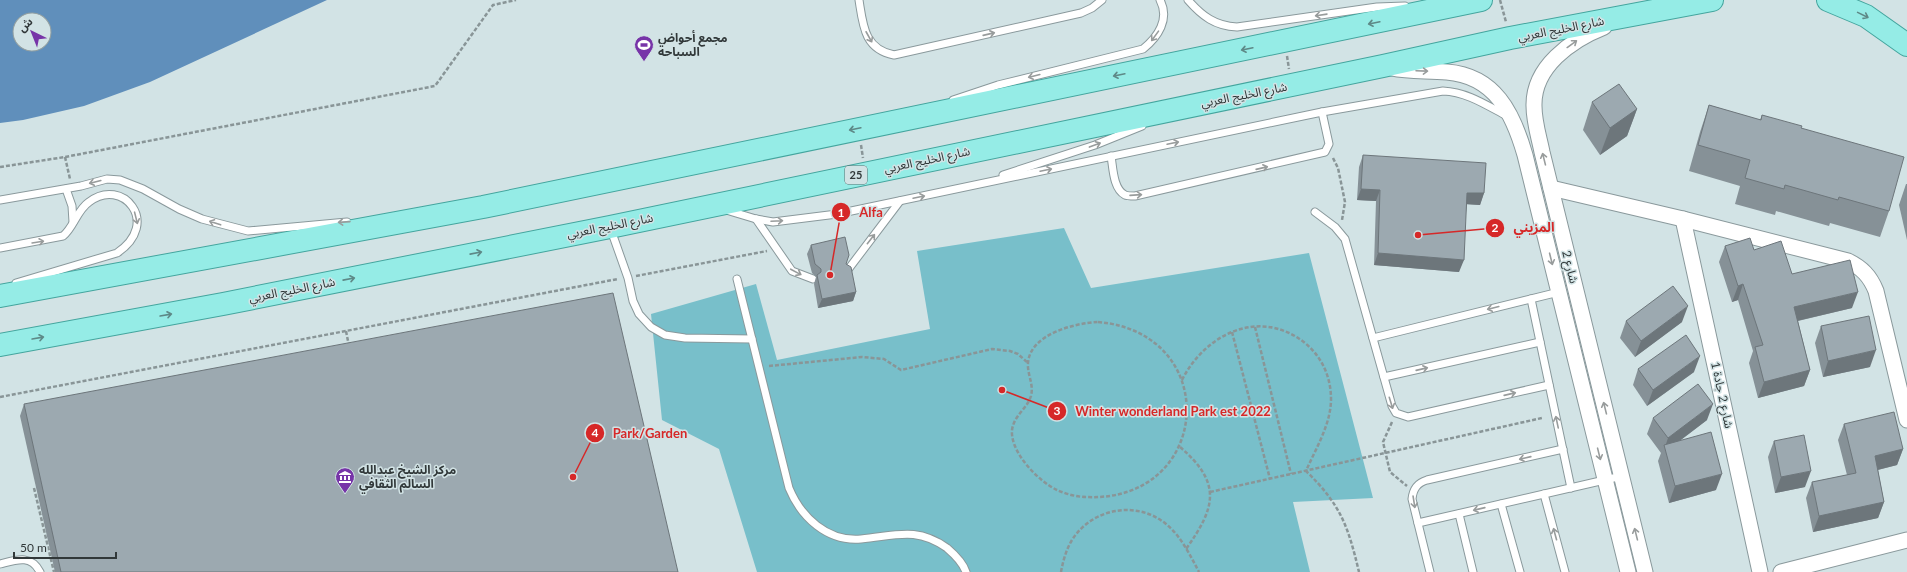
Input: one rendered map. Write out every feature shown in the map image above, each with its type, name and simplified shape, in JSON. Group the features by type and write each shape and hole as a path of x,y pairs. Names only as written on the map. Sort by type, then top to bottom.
{"main road":[{"path":"4,291 499,204 1481,0"},
{"name":"شارع الخليج العربي","path":"0,345 223,304 712,206 865,173 1292,86 1510,38 1712,0"},
{"path":"1828,0 1866,16 1907,45"}],"street":[{"name":"شارع 2","path":"1639,14 1589,33 1569,46 1552,61 1539,82 1535,94 1535,118 1552,194 1645,572"},
{"name":"شارع 2","path":"1383,66 1409,71 1447,72 1468,76 1495,93 1502,101 1513,119 1519,135 1537,204 1628,572"},
{"path":"1537,204 1552,194 1683,219 1848,261 1868,276 1876,291 1907,420"},
{"name":"شارع 2 جادة 1","path":"1683,219 1760,572"},
{"path":"1781,572 1907,540"}],"lane":[{"path":"859,0 867,37 879,50 894,55 1081,13 1092,8 1102,0"},
{"path":"884,123 998,85 1142,49 1155,37 1163,22 1164,7 1160,0"},
{"path":"1188,0 1209,20 1226,27 1237,27 1377,7 1457,5"},
{"path":"712,206 756,220 774,222 837,214 1322,112 1443,91 1456,92 1468,96 1513,119"},
{"path":"964,187 1096,145 1189,106"},
{"path":"1111,156 1116,183 1119,190 1125,195 1135,196 1325,152 1329,144 1322,112"},
{"path":"0,200 68,188 107,179 120,180 143,189 179,209 202,219 248,231 357,221 397,223"},
{"path":"68,188 72,206 73,224"},
{"path":"0,248 59,238 66,233 88,202 104,194 118,195 124,199 136,214 138,220 136,233 132,240 117,253 4,291"},
{"path":"847,270 900,201"},
{"path":"1315,212 1341,232 1344,239 1392,406 1396,414 1408,418 1549,385"},
{"path":"756,220 792,271 813,279"},
{"path":"610,226 628,278 633,301 639,314 651,327 665,335 685,338 752,339"},
{"path":"737,279 789,488 795,502 804,515 829,533 844,538 860,539 902,533 927,537 948,550 957,558 966,572"},
{"path":"1373,338 1559,292"},
{"path":"1531,299 1571,488"},
{"path":"1384,377 1540,342"},
{"path":"1430,572 1412,499 1413,492 1418,484 1427,480 1563,449"},
{"path":"1418,523 1622,476"},
{"path":"1544,494 1565,572"},
{"path":"1501,504 1520,572"},
{"path":"1459,514 1473,572"},
{"path":"0,564 15,560 29,560 37,566 40,572"}],"path":[{"path":"0,167 65,157 435,86 493,5 516,0"},
{"path":"1500,0 1510,38"},
{"path":"1285,41 1292,86"},
{"path":"859,128 865,173"},
{"path":"1328,148 1338,168 1346,202 1341,232"},
{"path":"65,157 68,188"},
{"path":"0,397 776,250"},
{"path":"1085,323 1112,323 1138,331 1154,343 1168,357 1182,381 1187,414 1184,434 1180,447 1172,459 1152,479 1127,492 1113,496 1085,497 1057,490 1045,483 1034,473 1023,460 1013,441 1014,423 1027,405 1032,391 1028,363 1029,356 1036,345 1059,330 1085,323"},
{"path":"1255,327 1291,474"},
{"path":"1182,381 1194,360 1202,351 1221,337 1232,332 1255,327 1279,329 1300,340 1317,356 1328,377 1330,389 1329,412 1306,471"},
{"path":"346,331 350,349"},
{"path":"1232,332 1270,479"},
{"path":"764,365 862,357 884,359 901,370 992,349 1010,351 1018,354 1028,363"},
{"path":"1396,414 1383,442 1390,472 1413,492"},
{"path":"1210,492 1542,418"},
{"path":"1180,447 1200,465 1210,492 1208,513 1199,532 1186,549"},
{"path":"1306,471 1328,494 1342,514 1350,537 1358,572"},
{"path":"34,488 54,572"},
{"path":"1061,572 1066,552 1078,531 1097,517 1118,510 1139,511 1158,518 1174,532 1199,572"}],"shaded area":[{"path":"0,0 327,0 150,82 84,106 23,120 0,123"},
{"path":"1064,228 1091,288 1309,253 1373,498 1293,502 1310,572 757,572 719,449 662,420 651,314 756,284 777,360 930,329 917,251"}],"building":[{"path":"1619,84 1637,109 1610,128 1592,102"},
{"path":"1709,105 1761,120 1762,115 1802,126 1801,128 1904,157 1889,211 1839,197 1838,200 1785,185 1784,189 1745,178 1750,160 1698,145"},
{"path":"1363,155 1486,163 1484,193 1467,193 1464,260 1378,253 1380,190 1361,189"},
{"path":"845,237 849,255 846,264 851,267 856,292 822,299 817,275 821,272 821,269 815,264 811,245"},
{"path":"1750,238 1754,250 1781,241 1792,274 1850,260 1858,292 1794,307 1810,370 1764,382 1755,347 1763,345 1743,284 1738,286 1725,246"},
{"path":"1673,286 1688,306 1641,341 1626,321"},
{"name":"مركز الشيخ عبدالله السالم الثقافي","path":"613,293 678,572 61,572 24,404"},
{"path":"1869,316 1876,350 1828,361 1821,326"},
{"path":"1686,335 1700,356 1653,390 1638,369"},
{"path":"1698,384 1713,404 1668,438 1653,418"},
{"path":"1894,412 1903,449 1875,456 1884,502 1819,516 1812,482 1856,473 1844,424"},
{"path":"1711,432 1722,474 1675,486 1664,445"},
{"path":"1804,435 1811,471 1781,477 1774,441"}],"place":[{"name":"مجمع أحواض السباحة","path":"644,62"},
{"name":"المزيني","path":"1418,235"},
{"name":"Alfa","path":"830,275"},
{"name":"Winter wonderland Park est 2022","path":"1002,390"},
{"name":"Park/Garden","path":"573,477"},
{"name":"مركز الشيخ عبدالله السالم الثقافي","path":"345,494"}]}
